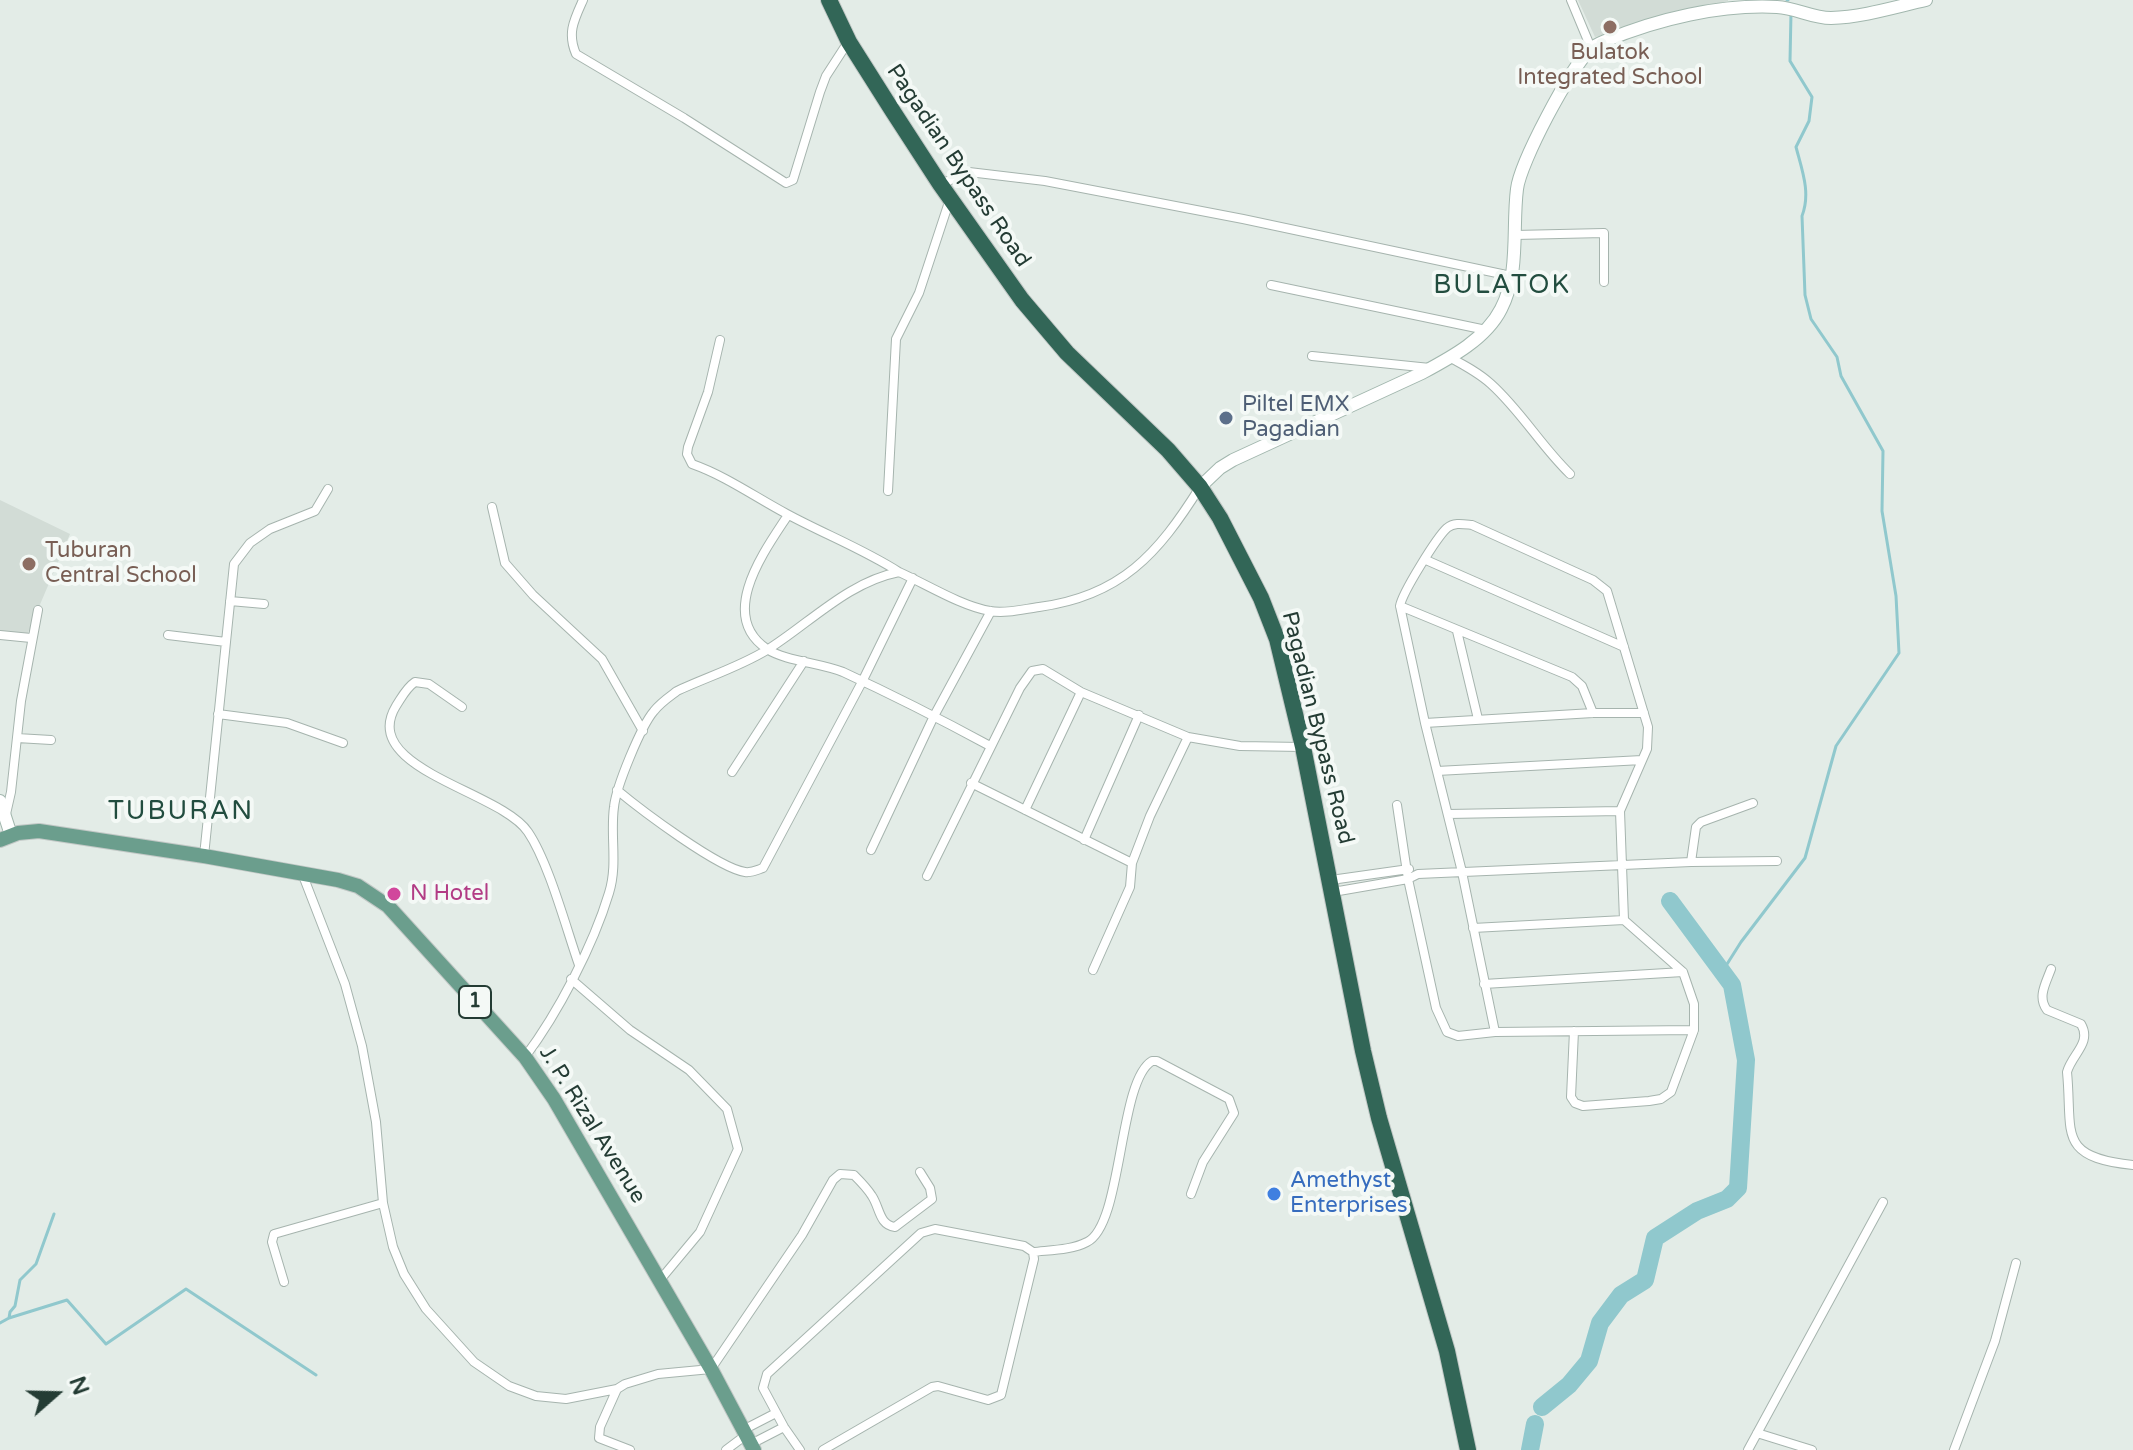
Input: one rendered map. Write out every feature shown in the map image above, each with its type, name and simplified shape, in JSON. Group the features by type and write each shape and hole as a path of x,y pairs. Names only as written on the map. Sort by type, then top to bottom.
{"highway":[{"name":"Pagadian Bypass Road","path":"829,0 849,42 945,191 1022,300 1067,353 1168,450 1200,487 1220,518 1261,598 1277,639 1303,747 1379,1118 1447,1351 1468,1450"}],"main road":[{"name":"J. P. Rizal Avenue","path":"6,838 39,831 57,833 302,873 358,886 388,906 525,1057 554,1099 711,1369 748,1439"}],"street":[{"path":"583,0 571,31 576,54 684,118 782,182 793,180 826,76 849,42"},
{"path":"1571,0 1591,48"},
{"path":"720,340 708,392 688,447 692,464 731,480 788,515 881,560 899,572 991,611 1059,604 1094,594 1136,569 1156,549 1207,477 1233,460 1431,368 1486,330 1501,311 1511,276 1517,189 1522,171 1564,89 1591,48 1632,31 1733,4 1780,7 1828,18 1871,13 1923,0"},
{"path":"888,491 896,339 919,293 945,191 969,172 1045,181 1511,276"},
{"path":"1515,235 1604,233 1604,282"},
{"path":"1271,285 1486,330"},
{"path":"1312,356 1431,368"},
{"path":"1449,357 1475,371 1492,385 1570,474"},
{"path":"204,856 234,564 238,556 270,529 315,511 328,489"},
{"path":"492,507 505,563 533,595 602,659 643,731"},
{"path":"788,515 757,562 745,599 746,616 752,633 767,649 841,671 990,746"},
{"path":"1495,1032 1462,872 1402,626 1400,606 1405,589 1446,529 1460,523 1472,525 1601,585 1611,600 1644,713 1648,739 1620,811 1624,920 1683,972 1694,1004 1694,1030 1671,1092 1661,1099 1583,1106 1571,1097 1574,1031"},
{"path":"1426,560 1624,647"},
{"path":"525,1057 540,1037 579,966 608,896 613,876 617,790 653,712 677,691 745,662 866,583 899,572"},
{"path":"617,790 662,825 718,859 743,872 763,868 862,682 913,578"},
{"path":"230,601 264,604"},
{"path":"1400,606 1572,677 1582,686 1593,713"},
{"path":"6,838 6,815 31,638 38,610"},
{"path":"871,850 934,716 991,611"},
{"path":"1457,631 1478,719"},
{"path":"0,635 31,638"},
{"path":"168,635 226,642"},
{"path":"732,772 804,661"},
{"path":"927,876 971,783 1026,676 1032,671 1043,669 1081,692 1188,737 1240,746 1303,747"},
{"path":"462,707 429,684 415,682 407,688 392,713 387,725 388,732 397,748 407,757 464,791 499,806 528,830 579,966"},
{"path":"1025,810 1081,692"},
{"path":"1425,723 1644,713"},
{"path":"218,714 287,723 343,743"},
{"path":"1084,840 1139,715"},
{"path":"1093,970 1130,887 1132,863 1150,816 1188,737"},
{"path":"17,738 51,740"},
{"path":"1437,771 1642,760"},
{"path":"971,783 1132,863"},
{"path":"0,801 6,815"},
{"path":"1691,862 1696,827 1701,822 1753,803"},
{"path":"1397,805 1408,879 1442,1024 1447,1032 1458,1036 1495,1032 1694,1030"},
{"path":"1448,814 1620,811"},
{"path":"1332,886 1408,879 1418,874 1777,861"},
{"path":"1332,886 1407,868 1418,874"},
{"path":"302,873 345,984 359,1033 376,1122 383,1203 393,1247 404,1274 426,1309 474,1362 509,1386 526,1394 566,1399 617,1389 658,1374 711,1369 802,1235 833,1180 840,1174 854,1175 871,1194 884,1223 895,1227 932,1199 930,1188 920,1172"},
{"path":"1473,928 1624,920"},
{"path":"2051,969 2041,997 2043,1005 2057,1015 2081,1024 2086,1036 2067,1072 2070,1135 2085,1152 2103,1161 2133,1165"},
{"path":"1484,984 1683,972"},
{"path":"571,979 630,1030 689,1070 727,1109 735,1135 738,1149 700,1232 660,1280"},
{"path":"800,1450 763,1388 767,1374 921,1233 935,1229 1024,1246 1033,1252 1087,1242 1098,1234 1119,1162 1134,1091 1140,1074 1152,1061 1229,1099 1234,1108 1234,1113 1196,1175 1191,1194"},
{"path":"1748,1450 1883,1202"},
{"path":"284,1282 272,1242 274,1234 383,1203"},
{"path":"823,1450 932,1387 988,1400 1001,1395 1034,1259 1033,1252"},
{"path":"1954,1450 1995,1341 2016,1263"},
{"path":"617,1389 600,1427 599,1438 630,1450"},
{"path":"748,1439 776,1413"},
{"path":"726,1450 784,1427"},
{"path":"1757,1433 1812,1450"}],"shaded area":[{"name":"Bulatok Integrated School","path":"1578,0 1728,0 1728,1 1595,37"},
{"name":"Tuburan Central School","path":"0,500 70,534 27,635 0,633"}],"waterway":[{"path":"1722,972 1805,858 1836,746 1899,653 1896,596 1882,511 1883,451 1841,376 1837,357 1811,319 1805,295 1802,216 1806,190 1796,147 1809,121 1812,97 1790,61 1791,13"},
{"path":"1542,1407 1569,1385 1589,1361 1600,1323 1621,1295 1645,1280 1655,1238 1697,1211 1727,1199 1738,1188 1746,1060 1732,985 1670,901"},
{"path":"0,1323 9,1318 15,1306 20,1280 36,1264 54,1214"},
{"path":"9,1318 67,1300 106,1344 186,1289 316,1375"},
{"path":"1530,1450 1535,1424"}],"place":[{"name":"Bulatok Integrated School","path":"1610,27"},
{"name":"Piltel EMX Pagadian","path":"1226,418"},
{"name":"Tuburan Central School","path":"29,564"},
{"name":"N Hotel","path":"394,894"},
{"name":"Amethyst Enterprises","path":"1274,1194"}],"district":[{"name":"BULATOK","path":"1502,286"},
{"name":"TUBURAN","path":"181,812"}]}
